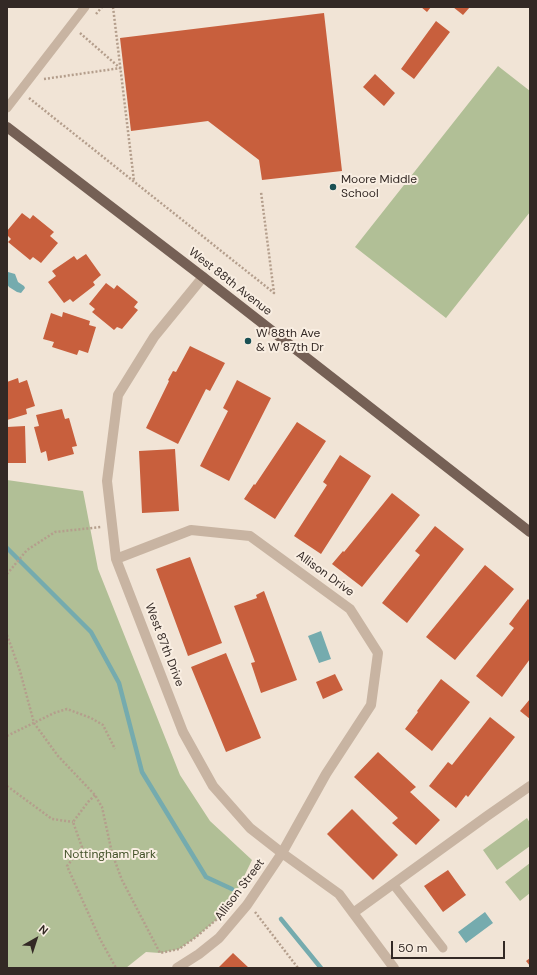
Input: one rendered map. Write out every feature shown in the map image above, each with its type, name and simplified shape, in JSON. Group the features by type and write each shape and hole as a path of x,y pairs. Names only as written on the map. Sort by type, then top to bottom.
{"main road":[{"name":"West 88th Avenue","path":"7,127 203,277 530,532"}],"street":[{"name":"West 87th Drive","path":"203,277 154,337 118,395 107,481 116,559 183,732 213,786 250,828 339,894 394,968"},
{"name":"Allison Drive","path":"116,559 191,530 250,536 350,609 378,653 371,705 326,774 282,853"},
{"path":"353,913 530,786"},
{"name":"Allison Street","path":"177,968 199,954 219,938 247,905 282,853"}],"lane":[{"path":"7,108 85,7"},
{"path":"393,884 443,948"}],"path":[{"path":"93,18 102,7"},
{"path":"113,7 134,182"},
{"path":"76,39 85,28"},
{"path":"80,33 121,68"},
{"path":"48,73 43,79 121,68"},
{"path":"29,98 274,293 261,192"},
{"path":"7,574 27,550 55,532 112,525"},
{"path":"7,635 20,671 34,723 58,756 95,795 102,807 112,853 122,880 160,953 179,949 196,937 216,920 234,897 247,905 259,916 298,968"},
{"path":"7,736 54,713 67,710 82,714 103,725 115,749"},
{"path":"7,786 52,819 73,822"},
{"path":"73,822 95,795"},
{"path":"73,822 82,847 68,866 100,939 116,968"}],"green space":[{"path":"498,66 530,91 530,212 446,318 355,247"},
{"name":"Nottingham Park","path":"7,480 83,491 98,569 180,775 210,821 252,860 234,897 216,920 179,949 160,953 146,952 126,968 7,968"},
{"path":"527,818 530,823 530,846 497,870 483,850"},
{"path":"530,863 530,893 520,901 505,882"}],"water":[{"path":"8,272 15,274 18,282 24,286 25,288 21,293 9,287 7,284"},
{"path":"321,631 331,659 319,663 308,636"},
{"path":"485,912 493,923 466,943 458,932"}],"building":[{"path":"421,7 431,7 427,12"},
{"path":"453,7 470,7 463,15"},
{"path":"324,13 342,171 262,180 259,160 208,121 131,131 120,38"},
{"path":"436,21 450,32 414,79 401,69"},
{"path":"375,74 395,93 384,106 363,87"},
{"path":"22,213 30,219 33,215 54,232 50,236 58,243 41,263 33,257 30,260 8,242 11,239 7,235 7,231"},
{"path":"86,254 101,275 93,282 95,285 73,302 70,299 64,303 48,282 56,276 52,271 74,256 77,260"},
{"path":"106,283 114,289 117,285 138,302 134,307 138,310 122,329 117,327 114,330 92,312 95,309 89,304"},
{"path":"63,312 90,321 89,325 96,327 88,353 79,350 77,355 52,347 54,342 43,339 51,313 62,317"},
{"path":"190,346 225,363 210,391 206,389 178,444 146,428 169,381 168,380 173,371 176,372"},
{"path":"18,378 19,383 27,380 35,406 26,409 27,414 7,420 7,382"},
{"path":"237,380 271,398 229,481 200,466 228,411 223,408"},
{"path":"62,409 65,419 69,418 77,446 72,447 74,454 48,461 46,451 41,453 34,427 39,426 36,415"},
{"path":"297,422 326,441 275,519 244,499"},
{"path":"25,426 26,463 7,463 7,427"},
{"path":"175,449 179,511 142,513 139,451"},
{"path":"340,455 371,476 321,554 294,536 327,485 323,482"},
{"path":"392,493 420,515 362,587 332,564 343,551 344,552"},
{"path":"435,526 464,549 407,623 382,603 420,555 415,551"},
{"path":"190,557 222,643 188,656 156,569"},
{"path":"485,565 514,589 455,660 426,637"},
{"path":"264,591 297,680 261,693 251,663 255,662 234,606 257,598 256,595"},
{"path":"528,599 530,601 530,659 502,697 476,676 514,628 509,624"},
{"path":"226,653 261,738 226,752 191,667"},
{"path":"335,674 343,690 323,699 316,682"},
{"path":"441,679 470,702 432,751 405,729"},
{"path":"530,699 530,719 520,711"},
{"path":"490,717 515,737 468,797 466,795 456,808 429,786 448,762 452,765"},
{"path":"378,752 416,787 410,792 440,820 416,845 392,823 398,818 354,777"},
{"path":"352,809 398,855 373,880 327,834"},
{"path":"448,870 466,895 443,912 424,886"},
{"path":"233,953 249,968 218,968"},
{"path":"530,958 530,966 526,961"}],"waterway":[{"path":"7,548 91,632 119,683 142,772 206,877 232,889"},
{"path":"281,919 321,968"}],"place":[{"name":"Moore Middle School","path":"333,187"},
{"name":"W 88th Ave & W 87th Dr","path":"248,341"}]}
